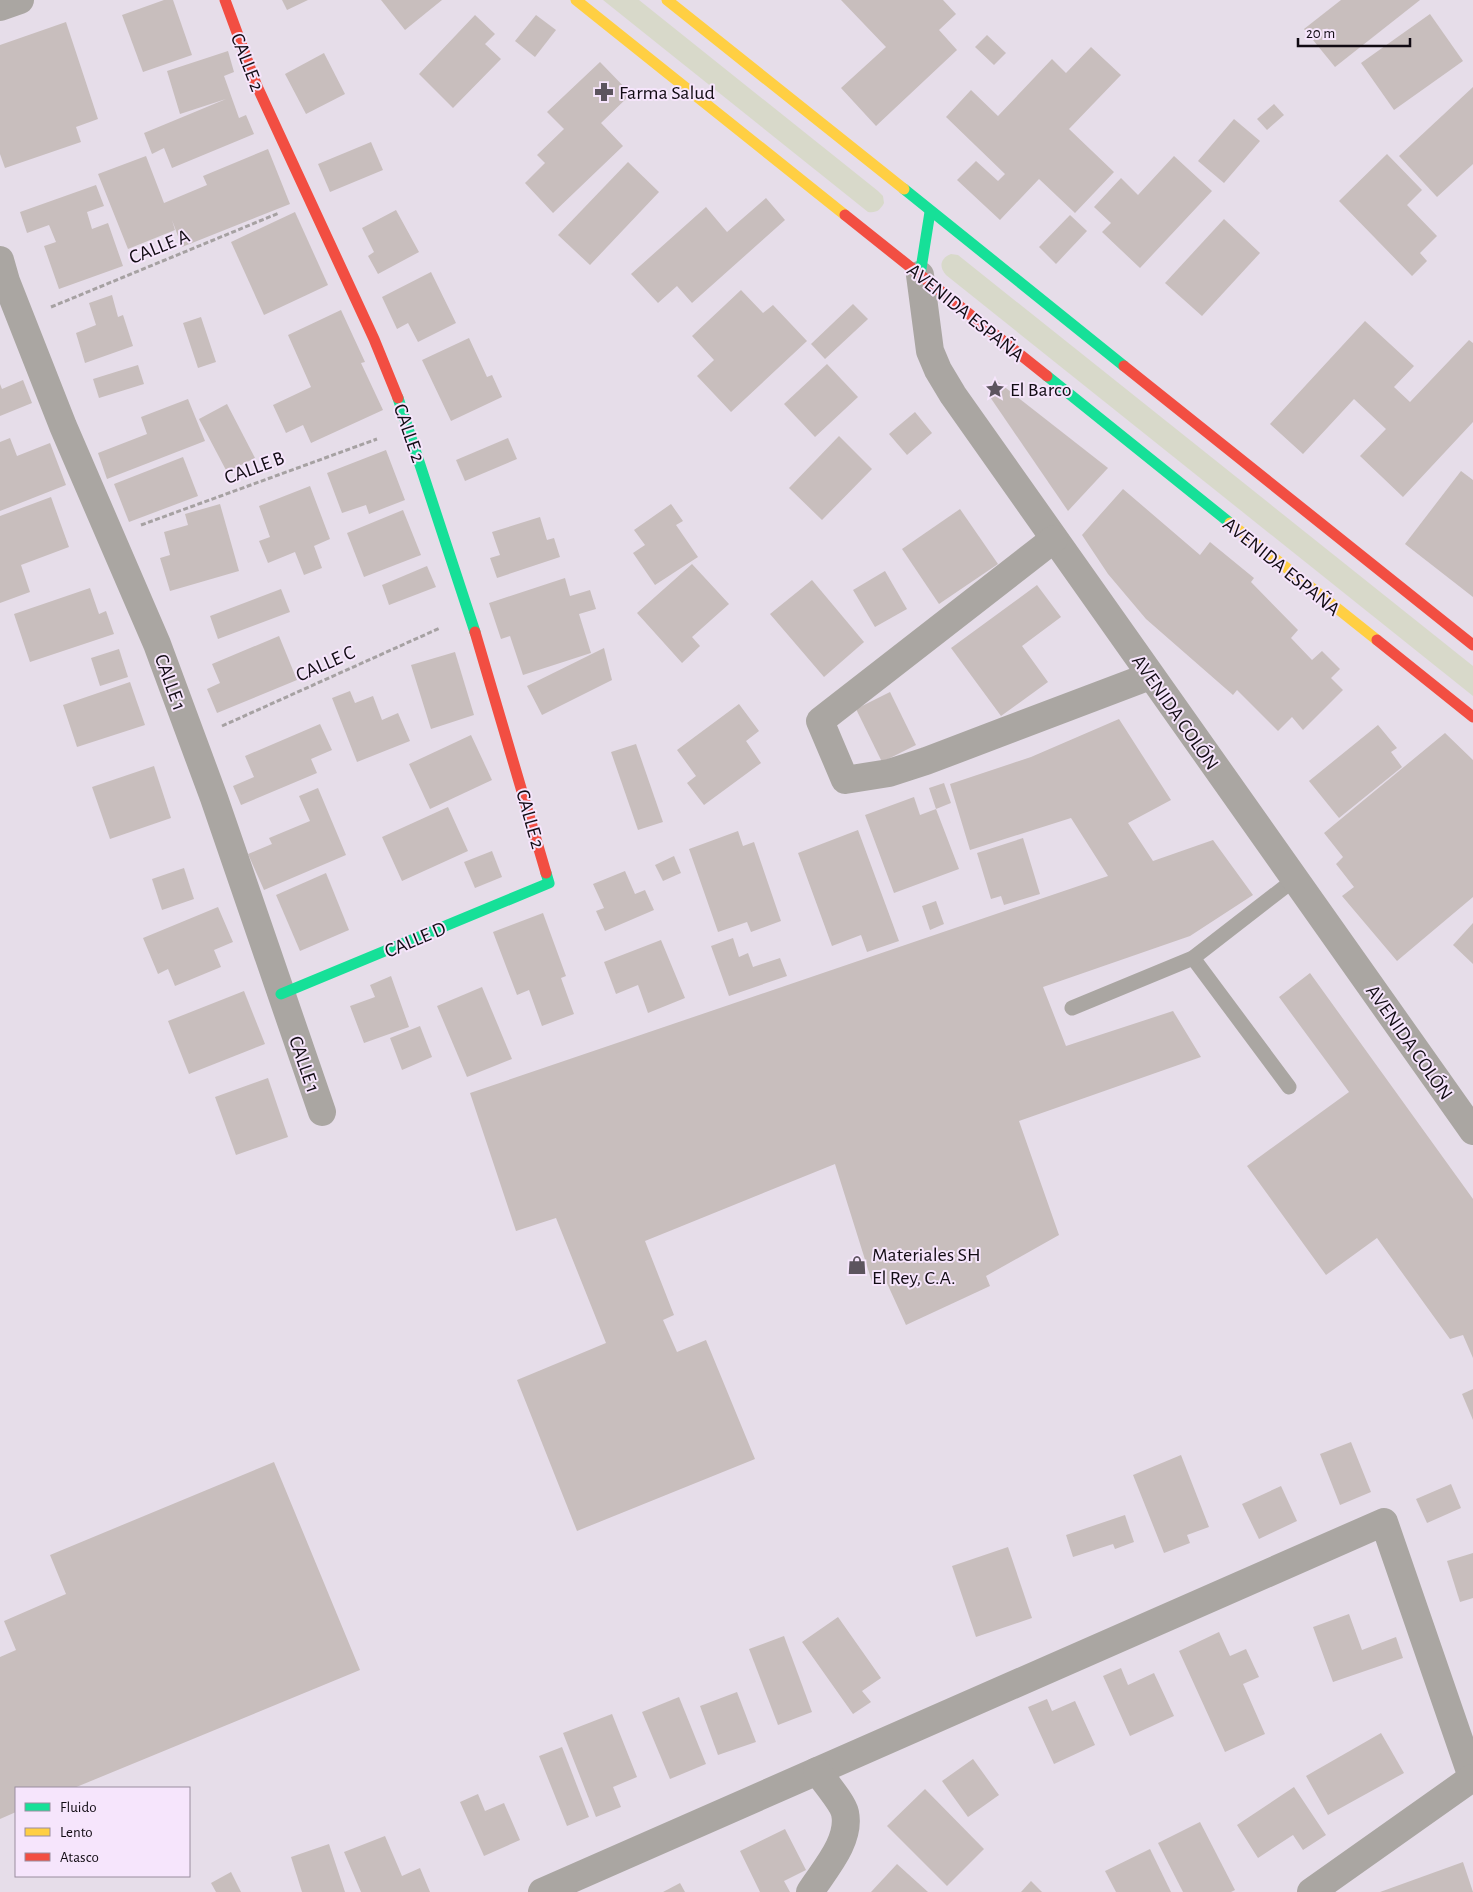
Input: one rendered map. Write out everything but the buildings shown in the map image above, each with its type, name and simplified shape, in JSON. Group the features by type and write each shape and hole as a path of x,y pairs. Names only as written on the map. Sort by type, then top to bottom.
{"main road":[{"name":"CALLE 2","path":"225,0 256,84 374,339 408,427 470,615 550,883"},
{"name":"AVENIDA ESPAÑA","path":"576,0 1473,718"},
{"path":"667,0 1473,645"},
{"path":"920,275 930,212"},
{"name":"CALLE D","path":"281,994 550,883"}],"street":[{"path":"0,7 20,0"},
{"name":"CALLE 1","path":"0,260 21,320 63,426 157,644 322,1112"},
{"name":"AVENIDA COLÓN","path":"920,275 930,351 938,370 1150,676 1473,1130"},
{"path":"1054,539 820,721 845,780 889,773 926,761 1150,676"},
{"path":"542,1892 1384,1522 1473,1779 1311,1892"},
{"path":"810,1892 844,1835 845,1812 817,1771"}],"lane":[{"path":"1072,1008 1193,958 1295,880"},
{"path":"1193,958 1288,1087"}],"path":[{"name":"CALLE A","path":"21,320 309,201"},
{"name":"CALLE B","path":"110,536 408,427"},
{"name":"CALLE C","path":"192,739 470,615"}],"shaded area":[{"path":"603,0 639,0 878,191 883,196 884,203 881,208 868,212"},
{"path":"951,254 958,255 1473,666 1473,696 946,275 941,265 943,260"}],"traffic: fast":[{"path":"904,189 1124,366"},
{"path":"920,275 930,212"},
{"path":"1047,376 1230,523"},
{"path":"398,398 475,632"},
{"path":"281,994 549,883 546,873"}],"traffic: slow":[{"path":"576,0 845,215"},
{"path":"667,0 904,189"},
{"path":"1230,523 1377,640"}],"traffic: jam":[{"path":"225,0 256,84 374,339 398,398"},
{"path":"845,215 1047,376"},
{"path":"1124,366 1473,645"},
{"path":"475,632 546,873"},
{"path":"1377,640 1473,717"}],"place":[{"name":"Farma Salud","path":"604,92"},
{"name":"El Barco","path":"995,389"},
{"name":"Materiales SH El Rey, C.A.","path":"857,1265"}]}
